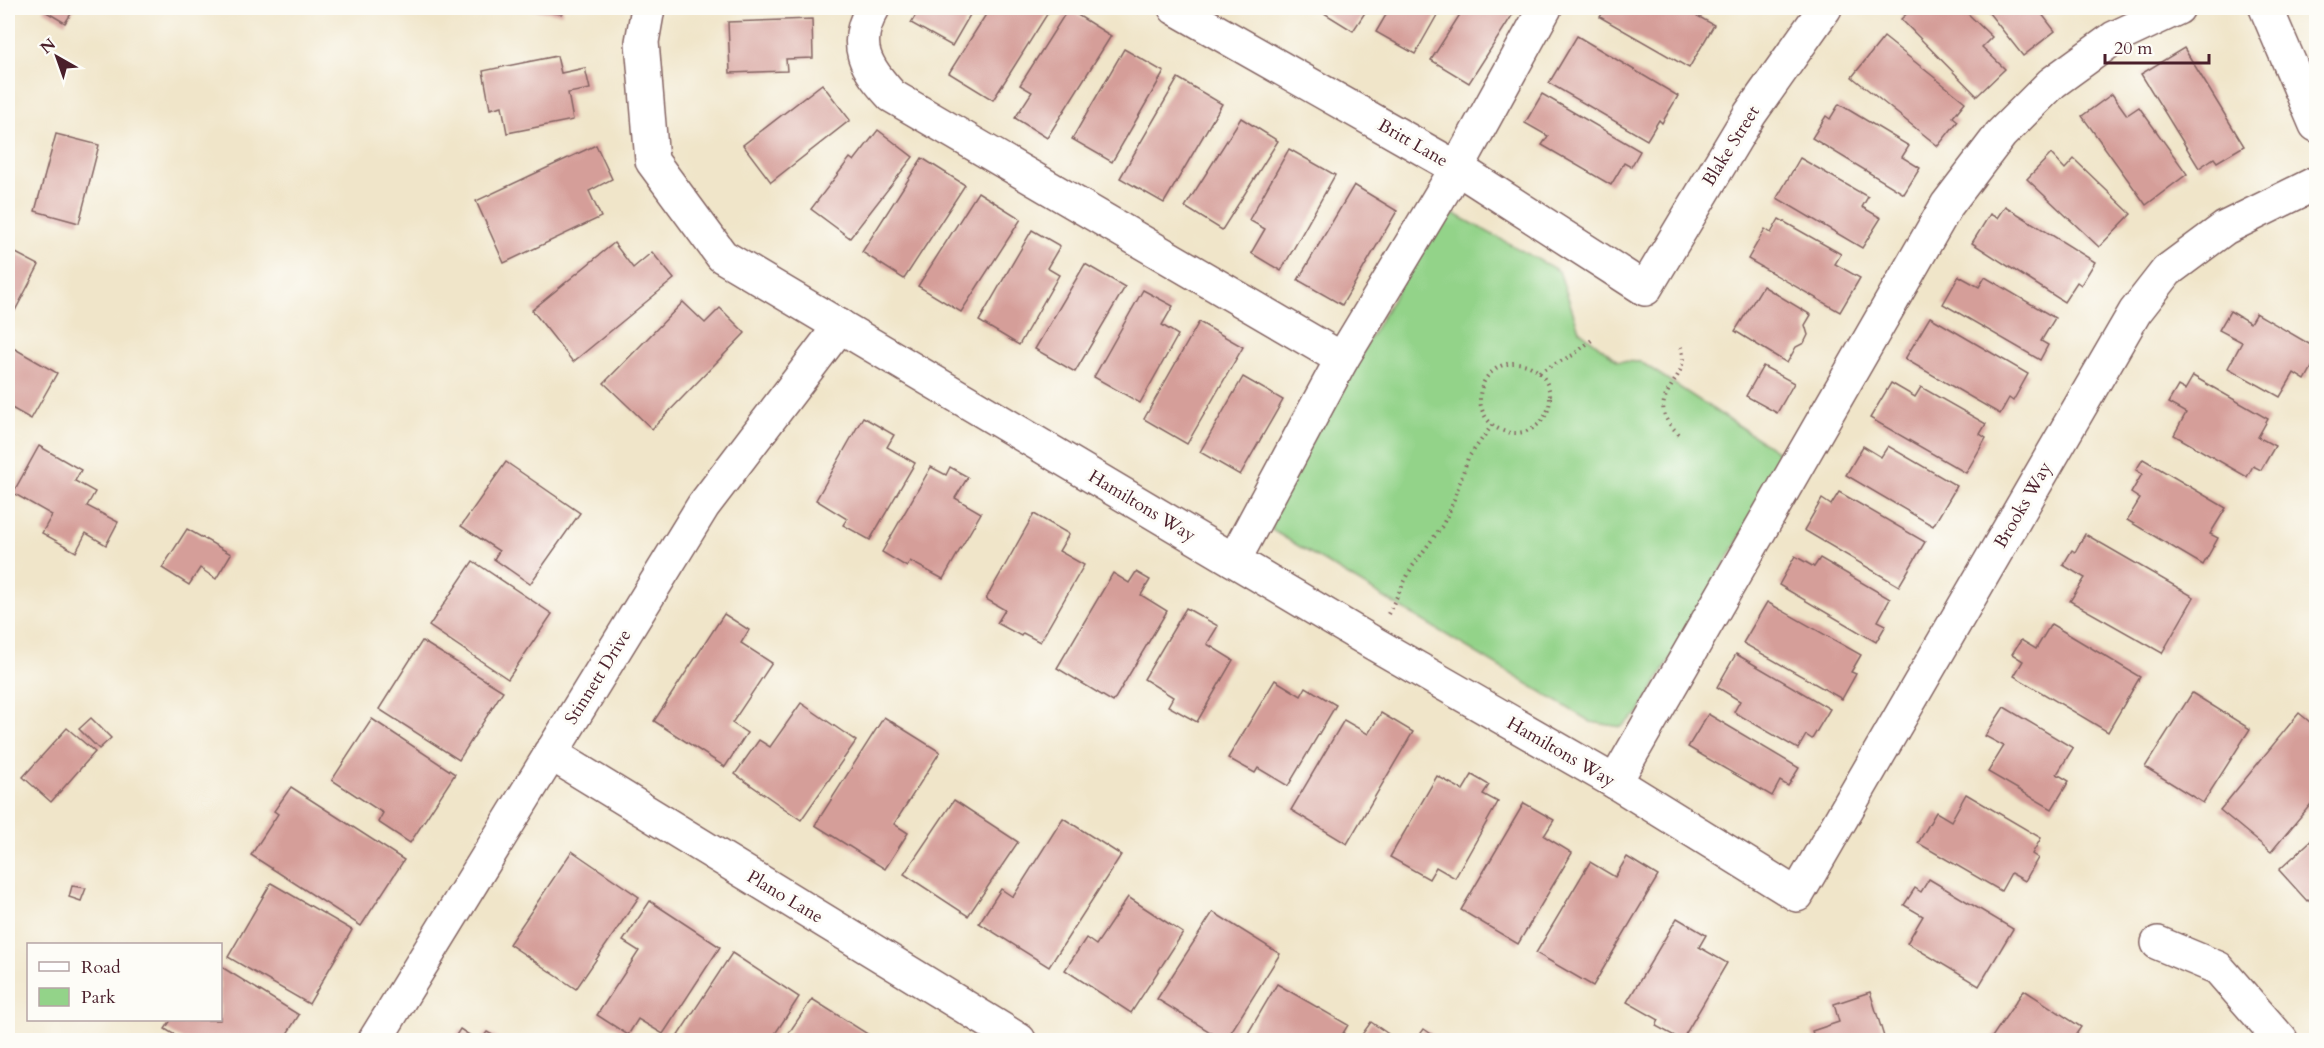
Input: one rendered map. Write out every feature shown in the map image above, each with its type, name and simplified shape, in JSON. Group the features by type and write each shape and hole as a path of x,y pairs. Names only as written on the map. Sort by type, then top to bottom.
{"street":[{"name":"Hamiltons Way","path":"648,8 642,42 652,161 722,256 1373,643 1615,782 1797,895"},
{"path":"873,8 867,17 862,37 863,54 874,76 892,96 1342,359"},
{"name":"Britt Lane","path":"1175,8 1457,168 1645,290"},
{"path":"1234,560 1342,359 1457,168 1545,8"},
{"name":"Blake Street","path":"1645,290 1750,114 1825,8"},
{"path":"1615,782 1947,205 2001,135 2052,83 2114,38 2178,8"},
{"path":"2266,8 2316,124"},
{"name":"Brooks Way","path":"1797,895 2135,312 2167,271 2225,228 2316,183"},
{"name":"Stinnett Drive","path":"375,1041 703,506 840,326"},
{"name":"Plano Lane","path":"550,753 1019,1041"},
{"path":"2158,943 2218,968 2281,1041"}],"path":[{"path":"1539,372 1574,355 1593,339"},
{"path":"1679,434 1668,425 1662,409 1663,399 1682,362 1684,354 1681,347"},
{"path":"1508,363 1520,363 1539,372 1547,382 1550,394 1545,417 1536,426 1526,432 1513,433 1501,430 1484,415 1481,405 1483,383 1489,374 1508,363"},
{"path":"1373,643 1412,567 1442,526 1451,508 1468,458 1476,444 1493,424"}],"green space":[{"path":"1455,214 1559,271 1579,330 1618,361 1641,362 1786,457 1639,713 1621,727 1591,722 1272,530 1275,501 1435,226"}],"building":[{"path":"45,8 75,8 65,23 43,10"},
{"path":"520,8 563,8 562,14"},
{"path":"920,8 974,8 952,46 911,23"},
{"path":"990,8 1051,8 993,100 949,73"},
{"path":"1316,8 1368,8 1353,31"},
{"path":"1390,8 1441,8 1415,54 1376,32"},
{"path":"1464,8 1503,8 1513,14 1469,83 1431,60"},
{"path":"1606,8 1683,8 1714,25 1689,68 1600,17"},
{"path":"1913,8 1962,8 1992,37 1982,47 2005,69 1977,96 1901,19"},
{"path":"1985,8 2040,8 2038,9 2055,31 2023,56"},
{"path":"1068,9 1111,36 1047,138 1015,118 1032,92 1020,85"},
{"path":"812,19 813,58 786,59 787,71 730,73 728,22"},
{"path":"1577,36 1678,96 1662,123 1659,120 1647,140 1549,83"},
{"path":"1884,37 1965,102 1953,117 1958,121 1938,146 1852,77"},
{"path":"2184,48 2244,146 2217,162 2214,158 2199,168 2141,74"},
{"path":"1124,49 1164,72 1112,162 1072,139"},
{"path":"557,56 561,73 585,68 590,89 568,93 573,120 507,133 502,106 490,109 483,71"},
{"path":"1178,78 1222,104 1164,203 1120,178"},
{"path":"822,84 850,120 771,182 743,145"},
{"path":"1542,94 1640,151 1631,167 1624,163 1611,185 1542,145 1548,136 1525,123"},
{"path":"2112,94 2127,115 2139,107 2187,174 2146,205 2082,116"},
{"path":"1839,104 1909,146 1902,157 1920,168 1904,194 1812,138 1826,116 1830,119"},
{"path":"1241,118 1278,141 1222,230 1185,207"},
{"path":"878,130 913,157 850,238 811,209 850,158 854,161"},
{"path":"56,134 99,145 79,223 35,211"},
{"path":"596,145 612,179 589,191 601,217 504,263 476,201"},
{"path":"1289,149 1335,175 1281,271 1251,253 1265,229 1249,220"},
{"path":"2051,154 2065,169 2074,159 2131,214 2099,247 2027,179"},
{"path":"922,158 965,185 904,279 862,252"},
{"path":"1800,158 1868,197 1862,207 1881,218 1862,248 1777,198"},
{"path":"1354,185 1397,211 1342,305 1298,280"},
{"path":"978,192 1021,219 961,312 918,286"},
{"path":"2005,206 2095,262 2081,285 2077,282 2064,302 1972,243 1990,214 1997,218"},
{"path":"1779,219 1841,254 1835,264 1860,278 1840,312 1748,259 1765,229 1771,233"},
{"path":"1032,230 1060,246 1047,268 1059,275 1019,345 979,321"},
{"path":"614,243 633,268 652,252 674,279 573,362 532,310"},
{"path":"8,249 39,265 8,324"},
{"path":"1085,264 1125,287 1075,372 1035,349"},
{"path":"1959,276 1979,287 1985,277 2055,318 2041,341 2048,345 2040,360 1943,304"},
{"path":"1763,286 1811,315 1805,325 1808,335 1804,343 1796,347 1787,363 1735,331"},
{"path":"1143,290 1173,306 1162,325 1178,335 1140,403 1094,377"},
{"path":"683,302 705,323 720,308 745,333 652,429 604,383"},
{"path":"2230,311 2250,323 2256,313 2316,348 2316,360 2305,380 2294,373 2280,397 2228,368 2242,342 2219,330"},
{"path":"1930,317 2028,374 2013,401 2009,398 2000,414 1905,359"},
{"path":"1199,322 1243,347 1187,444 1144,419"},
{"path":"8,345 57,373 31,419 8,406"},
{"path":"1763,366 1794,383 1777,413 1746,396"},
{"path":"2193,376 2268,419 2258,437 2275,446 2261,470 2253,466 2247,477 2174,435 2186,413 2168,403 2178,386 2185,390"},
{"path":"1243,377 1283,400 1240,475 1200,452"},
{"path":"1891,383 1915,397 1921,387 1986,424 1980,434 1986,438 1966,473 1870,418"},
{"path":"863,417 894,435 887,447 915,463 870,540 843,525 847,519 816,500"},
{"path":"39,446 81,470 75,481 95,492 87,506 118,522 106,545 86,533 76,552 42,533 52,515 13,493"},
{"path":"1863,446 1881,457 1888,446 1957,486 1933,526 1846,475"},
{"path":"2143,459 2226,508 2210,534 2218,538 2203,565 2127,520 2140,499 2131,493 2142,474 2136,470"},
{"path":"506,462 580,513 530,584 494,559 499,551 461,526"},
{"path":"931,467 946,475 950,467 968,477 955,498 981,513 943,579 910,561 907,567 882,552"},
{"path":"1839,492 1925,542 1899,586 1804,530 1822,499 1831,505"},
{"path":"1034,514 1069,534 1059,551 1084,565 1040,642 1023,633 1021,636 997,623 1005,610 986,599"},
{"path":"187,529 231,554 216,579 200,568 189,585 162,568"},
{"path":"2085,534 2194,597 2162,653 2070,601 2085,578 2063,565 2072,550 2075,552"},
{"path":"1795,556 1814,567 1820,558 1890,599 1878,621 1886,625 1876,642 1779,585"},
{"path":"473,561 552,614 508,679 429,626"},
{"path":"1136,572 1150,580 1141,595 1167,611 1113,702 1057,668 1113,573 1129,583"},
{"path":"1767,602 1861,655 1851,672 1856,674 1842,699 1743,643"},
{"path":"1186,608 1218,626 1207,644 1233,660 1197,722 1168,706 1173,697 1144,679"},
{"path":"724,614 749,630 741,643 772,663 732,723 747,733 725,767 654,721"},
{"path":"2051,624 2140,677 2108,732 2014,676 2023,661 2012,654 2021,640 2036,649"},
{"path":"422,641 503,691 459,760 379,709"},
{"path":"1736,654 1830,709 1812,739 1806,735 1798,749 1734,712 1740,701 1717,687"},
{"path":"1275,680 1301,696 1306,687 1336,705 1288,786 1258,768 1255,773 1228,758"},
{"path":"2192,693 2250,729 2203,803 2145,767"},
{"path":"801,703 856,741 801,820 735,774 759,740 770,747"},
{"path":"2004,707 2073,748 2057,774 2069,781 2052,809 1988,772 2004,746 1985,736"},
{"path":"1381,713 1413,732 1347,844 1291,810 1344,720 1368,734"},
{"path":"2299,713 2316,727 2316,748 2313,752 2316,755 2316,798 2271,852 2220,810"},
{"path":"1708,714 1799,768 1788,786 1780,781 1772,796 1688,747"},
{"path":"884,717 940,752 894,824 908,833 885,869 815,825"},
{"path":"91,718 111,738 99,749 79,729"},
{"path":"372,719 455,774 410,843 378,822 383,813 332,780"},
{"path":"67,728 95,752 51,802 23,777"},
{"path":"1472,775 1489,785 1483,794 1498,802 1455,878 1436,867 1429,879 1390,857 1437,776 1463,790"},
{"path":"291,787 404,860 361,926 251,855 278,814 274,811"},
{"path":"1966,794 2041,838 2032,854 2038,858 2025,881 2011,873 2001,891 1918,843 1936,812 1951,821"},
{"path":"954,800 1018,842 968,916 904,874"},
{"path":"1524,803 1554,820 1544,836 1572,853 1518,944 1461,910"},
{"path":"1063,818 1121,855 1049,967 979,923 1001,889 1013,897"},
{"path":"2316,836 2316,908 2279,870"},
{"path":"572,851 639,897 576,989 509,944"},
{"path":"1627,857 1658,876 1593,986 1536,953 1590,862 1615,877"},
{"path":"1929,879 2013,929 1979,986 1907,943 1923,916 1904,905 1915,888 1921,892"},
{"path":"271,883 352,930 309,1004 228,957"},
{"path":"72,886 86,888 81,901 69,897"},
{"path":"1128,897 1183,933 1131,1013 1065,970 1086,938 1096,945"},
{"path":"650,901 720,947 663,1034 638,1019 628,1035 597,1015 639,951 623,941"},
{"path":"1213,912 1280,954 1226,1040 1157,999"},
{"path":"1677,918 1706,935 1699,947 1727,963 1682,1040 1656,1026 1659,1020 1627,1002"},
{"path":"732,953 799,997 771,1040 675,1040"},
{"path":"222,967 299,1015 283,1040 183,1040 165,1029 170,1021 222,1021"},
{"path":"1277,984 1348,1025 1339,1040 1244,1040"},
{"path":"2024,990 2081,1027 2072,1040 1990,1040"},
{"path":"1870,992 1885,1040 1815,1040 1812,1031 1839,1022 1834,1004"},
{"path":"812,999 877,1040 784,1040"},
{"path":"1371,1022 1397,1040 1358,1040"},
{"path":"460,1029 477,1040 453,1040"},
{"path":"1424,1029 1440,1040 1416,1040"},
{"path":"487,1032 501,1040 481,1040"}]}
